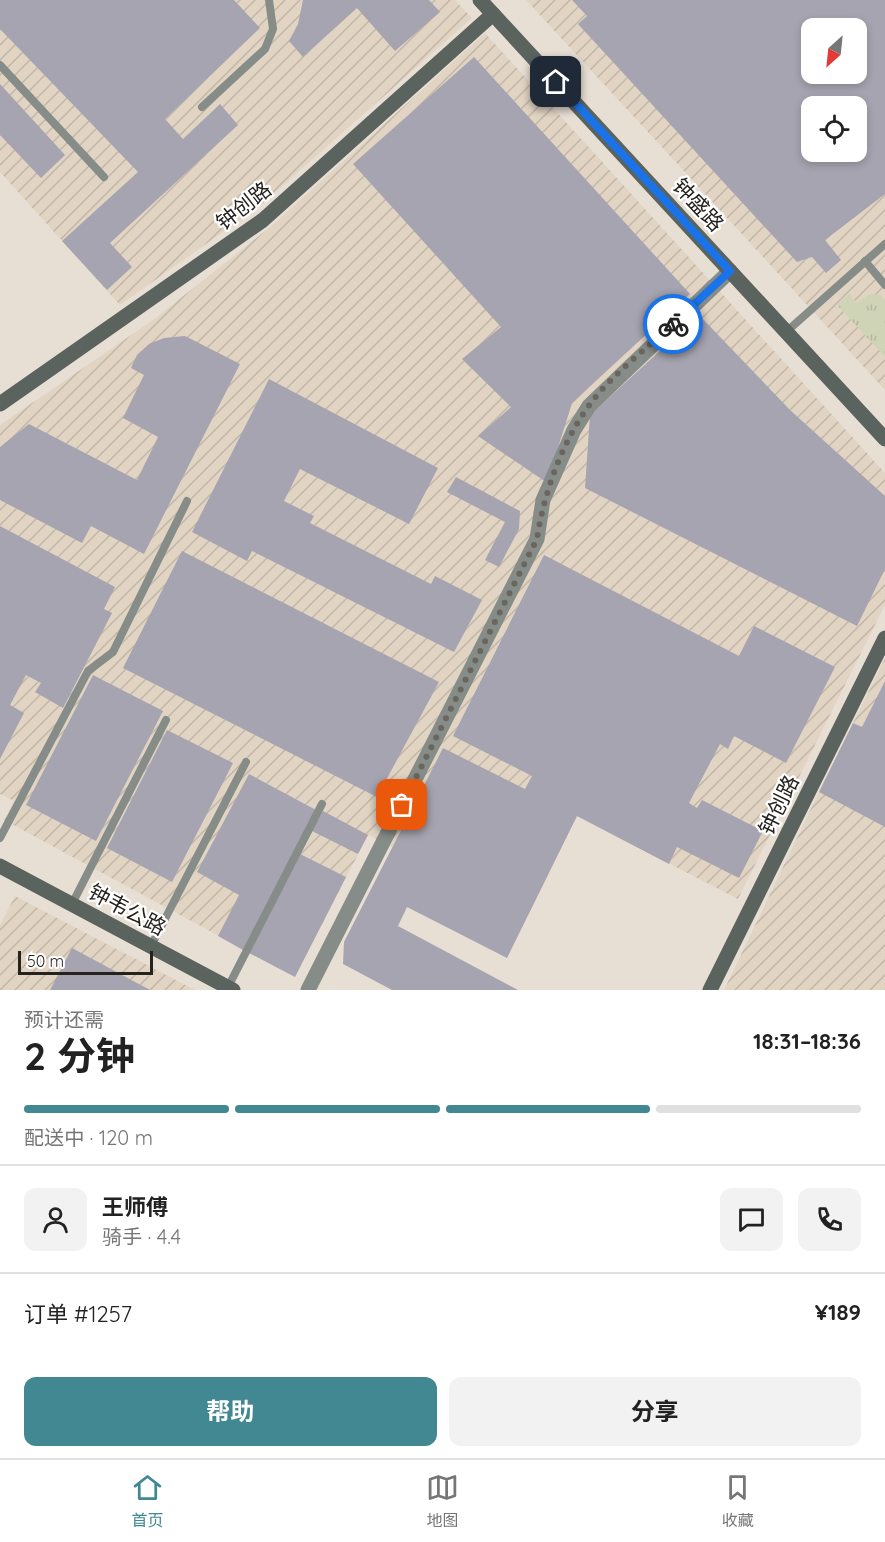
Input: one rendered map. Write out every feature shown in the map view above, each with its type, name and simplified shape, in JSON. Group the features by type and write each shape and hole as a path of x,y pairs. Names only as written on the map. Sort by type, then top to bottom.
{"street":[{"name":"钟盛路","path":"480,0 885,439"},
{"name":"钟创路","path":"0,404 263,220 493,14"},
{"path":"308,990 537,539 543,500 574,430 588,406 730,271"},
{"name":"钟创路","path":"710,990 885,638"},
{"name":"钟韦公路","path":"0,866 231,989"}],"lane":[{"path":"202,107 265,49 273,28 269,0"},
{"path":"0,65 104,177"},
{"path":"786,332 885,244"},
{"path":"865,261 885,285"},
{"path":"0,838 88,671 112,652 187,501"},
{"path":"72,904 166,720"},
{"path":"151,946 246,762"},
{"path":"231,989 322,804"}],"shaded area":[{"path":"0,0 455,0 472,18 261,205 120,305 0,172"},
{"path":"526,0 885,0 885,390 708,197"},
{"path":"485,33 885,473 885,605 738,899 577,816 528,915 368,835 295,977 4,820 14,801 0,794 0,425 153,320 269,228"},
{"path":"885,658 885,990 724,990 819,792"},
{"path":"15,896 195,990 0,990 0,925"}],"green space":[{"path":"849,294 857,303 869,294 881,295 885,300 885,357 837,305"}],"building":[{"path":"0,0 234,0 260,28 165,119 183,139 220,104 238,125 110,243 132,267 107,290 62,241 138,172 0,29"},
{"path":"303,0 429,0 440,12 395,51 357,8 303,57 289,41 298,24"},
{"path":"572,0 885,0 885,194 825,240 841,260 826,273 812,257 797,262 578,24 587,16"},
{"path":"474,57 690,294 572,403 548,480 543,480 478,436 511,407 462,359 501,327 353,164"},
{"path":"0,84 65,155 41,178 0,135"},
{"path":"699,315 790,410 885,496 885,569 857,626 585,488 590,415"},
{"path":"185,336 240,364 144,554 91,526 82,543 0,500 0,447 29,424 137,480 158,437 123,418 144,375 131,368 137,355 149,344 164,338"},
{"path":"269,379 438,468 409,524 300,469 284,501 314,516 310,523 431,584 435,576 482,600 454,652 252,551 247,561 192,532"},
{"path":"456,477 520,511 519,529 499,567 485,560 505,522 447,492"},
{"path":"0,526 115,587 104,609 112,613 63,708 35,692 41,683 26,675 10,705 24,713 0,759"},
{"path":"182,551 439,682 377,797 123,668"},
{"path":"544,555 739,656 754,626 835,667 786,763 734,736 728,749 720,744 689,803 697,808 702,800 763,831 739,878 677,847 669,864 577,816 507,958 407,907 398,926 518,990 392,990 343,964 344,942 443,748 525,789 532,776 453,736"},
{"path":"93,675 163,711 96,841 26,805"},
{"path":"885,681 885,827 819,792 853,723 862,727"},
{"path":"167,730 233,763 172,882 107,848"},
{"path":"249,774 316,810 243,950 218,936 239,895 197,872"},
{"path":"323,811 368,835 358,854 312,831"},
{"path":"300,854 346,877 295,977 249,953"},
{"path":"72,948 150,990 50,990"}],"way so far":[{"path":"402,805 537,539 543,500 574,430 588,406 598,395 673,324"}],"route":[{"path":"556,82 730,271 673,324"}]}
